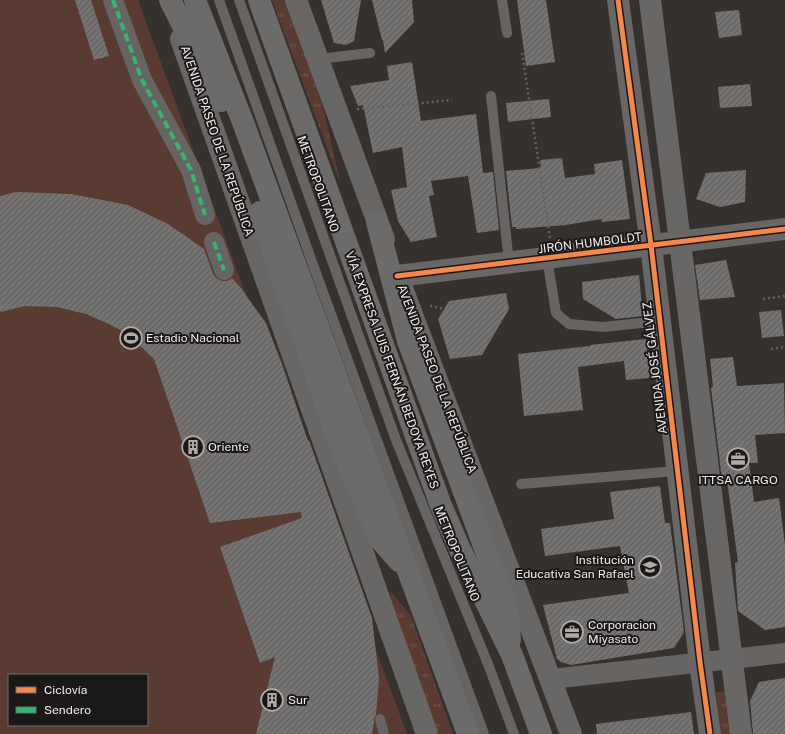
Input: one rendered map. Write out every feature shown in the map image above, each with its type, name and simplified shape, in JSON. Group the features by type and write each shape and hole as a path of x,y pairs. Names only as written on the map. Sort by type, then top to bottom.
{"highway":[{"path":"169,0 225,109 335,432 373,524 379,538 407,570"},
{"path":"195,0 244,125 468,734"},
{"name":"VÍA EXPRESA LUIS FERNÁN BEDOYA REYES","path":"259,0 440,503 459,547 512,655 541,734"},
{"path":"377,222 408,341 507,608 512,655"}],"street":[{"path":"113,0 142,80 191,170 205,215"},
{"name":"AVENIDA PASEO DE LA REPÚBLICA","path":"169,0 427,734"},
{"name":"AVENIDA PASEO DE LA REPÚBLICA","path":"296,0 377,222 571,734"},
{"name":"AVENIDA JOSÉ GÁLVEZ","path":"618,0 651,245 700,662 710,734"},
{"path":"650,0 741,734"},
{"name":"JIRÓN HUMBOLDT","path":"398,276 785,229"},
{"path":"214,242 224,270"},
{"path":"551,679 785,653"}],"lane":[{"path":"220,0 319,280 484,734"},
{"name":"METROPOLITANO","path":"238,0 396,440 488,664 514,734"},
{"path":"502,0 507,33"},
{"path":"318,59 370,53"},
{"path":"491,96 509,262"},
{"path":"550,258 556,313 568,324 603,327 660,321"},
{"path":"521,484 677,471"},
{"path":"380,719 384,734"}],"path":[{"path":"522,53 550,258"},
{"path":"337,111 452,100"},
{"path":"763,299 785,296"},
{"path":"771,349 785,347"}],"green space":[{"name":"Estadio Nacional","path":"0,0 138,0 407,734 0,734"},
{"path":"272,0 288,0 324,111 341,185"},
{"path":"391,592 411,616 453,734 435,734 389,604"},
{"path":"727,691 732,734 721,734 716,692"}],"building":[{"path":"75,0 91,0 109,56 94,60"},
{"path":"321,0 361,0 354,41 346,45 334,43"},
{"path":"372,0 412,0 414,22 385,53 383,40"},
{"path":"517,0 546,0 555,62 526,66"},
{"path":"739,10 742,35 719,38 715,12"},
{"path":"412,62 421,121 476,114 483,173 493,172 499,230 477,233 468,176 431,181 434,195 429,196 437,237 411,242 398,221 391,190 407,187 402,147 373,153 363,105 358,106 350,86 389,80 387,66"},
{"path":"750,84 752,106 720,108 718,87"},
{"path":"549,99 551,117 508,122 506,103"},
{"path":"562,158 565,178 595,174 594,164 622,160 630,219 602,222 601,219 566,225 516,229 516,227 512,227 506,171 541,168 540,160"},
{"path":"746,170 745,202 720,207 696,199 706,173"},
{"path":"16,192 71,194 128,205 168,224 204,249 213,274 216,278 222,281 227,281 232,278 266,323 372,618 379,678 376,714 372,734 256,734 275,657 260,663 220,547 302,518 301,512 210,523 154,359 129,335 86,314 57,307 25,306 0,312 0,196"},
{"path":"726,260 735,297 700,300 695,265"},
{"path":"639,275 643,316 616,319 583,299 582,282"},
{"path":"506,293 509,309 482,355 450,359 438,319 449,301"},
{"path":"781,310 784,336 762,338 759,312"},
{"path":"646,339 650,378 626,380 624,361 578,367 583,410 524,416 518,354"},
{"path":"733,357 737,386 784,383 785,433 755,435 758,463 749,463 754,502 779,498 785,545 785,627 765,630 738,611 735,563 738,562 727,480 722,480 711,388 713,387 710,359"},
{"path":"660,486 665,523 670,523 684,632 674,648 571,665 561,662 557,659 543,605 629,593 620,546 545,556 541,529 614,519 610,492"},
{"path":"785,678 785,734 753,734 750,701 759,682"},
{"path":"691,712 694,734 597,734 596,724"}],"marked path":[{"path":"113,0 142,80 191,170 205,215"},
{"path":"214,242 224,270"}],"cycle path":[{"path":"618,0 651,245 700,662 710,734"},
{"path":"397,276 785,229"}],"place":[{"name":"Estadio Nacional","path":"131,338"},
{"name":"Oriente","path":"193,447"},
{"name":"ITTSA CARGO","path":"738,459"},
{"name":"Institución Educativa San Rafael","path":"650,567"},
{"name":"Corporacion Miyasato","path":"572,632"},
{"name":"Sur","path":"272,700"}]}
